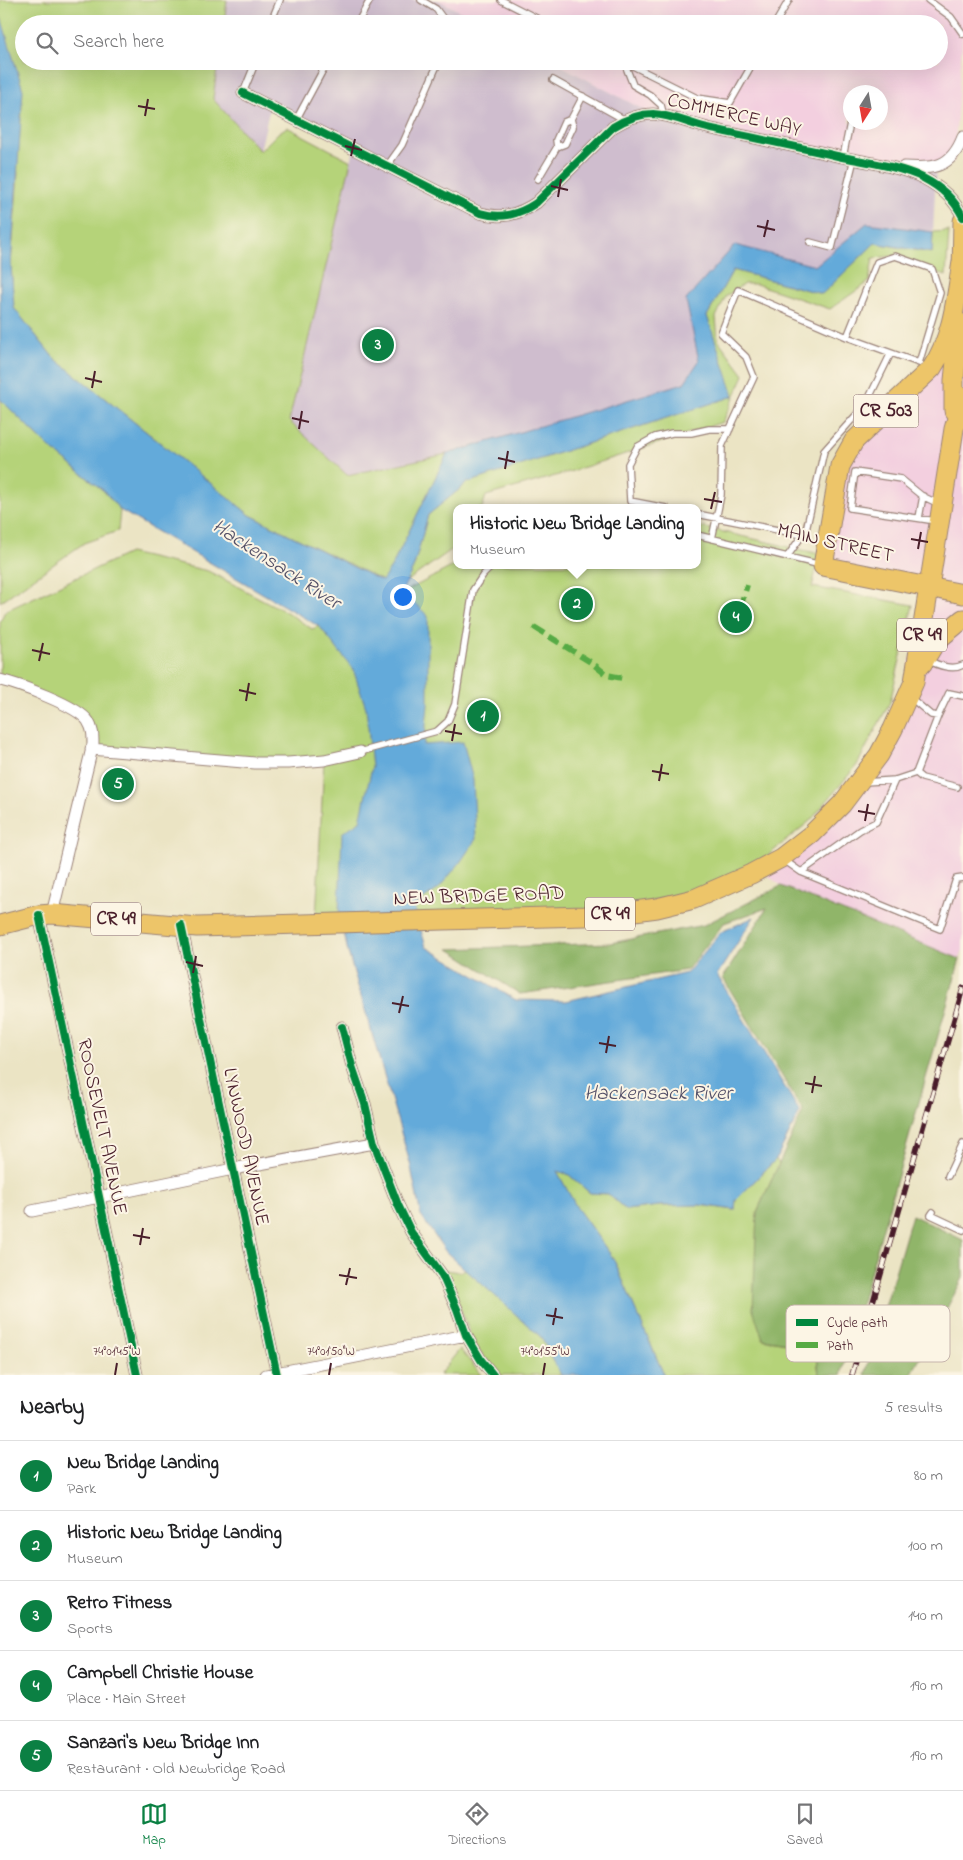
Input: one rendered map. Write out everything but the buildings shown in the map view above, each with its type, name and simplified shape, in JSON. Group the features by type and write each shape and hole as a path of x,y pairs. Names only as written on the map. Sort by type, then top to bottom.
{"main road":[{"name":"CR 503","path":"824,566 840,466 854,441 925,365 940,354 947,339 962,262 963,221"},
{"path":"954,429 954,380 962,302 962,262"},
{"path":"954,429 963,397"},
{"name":"NEW BRIDGE ROAD","path":"0,925 45,915 224,927 584,916 657,908 694,899 723,888 780,858 812,834 842,804 880,755 911,688 930,587 954,429"},
{"name":"MAIN STREET","path":"824,566 963,594"},
{"path":"911,688 924,659 936,641 963,619"}],"street":[{"name":"COMMERCE WAY","path":"243,93 480,212 502,216 525,211 536,203 614,127 625,120 651,114 706,128 884,166 922,178 947,193 956,203 963,217"},
{"name":"COMMERCE WAY","path":"884,166 922,168 941,166 952,158 958,150 963,137"},
{"path":"0,680 44,696 78,712 87,720 93,734 91,749 45,915"},
{"path":"91,749 255,763 324,760 360,752"},
{"name":"ROOSEVELT AVENUE","path":"45,915 137,1375"},
{"name":"LYNWOOD AVENUE","path":"180,925 233,1169 273,1374"},
{"path":"342,1027 352,1066 365,1104 374,1143 398,1205 411,1232 442,1275 466,1335 481,1360 494,1375"},
{"path":"32,1211 233,1169 374,1143"},
{"path":"273,1374 466,1335"}],"lane":[{"path":"274,15 280,0"},
{"path":"362,15 370,0"},
{"path":"421,0 436,9 440,15"},
{"path":"501,0 530,15"},
{"path":"780,15 789,0"},
{"path":"928,0 951,17 963,34"},
{"path":"243,93 252,70"},
{"path":"296,120 323,70"},
{"path":"387,166 402,145 435,70"},
{"path":"627,70 633,85 650,95 660,105 664,116"},
{"path":"640,70 697,98 730,103 749,70"},
{"path":"554,80 625,120"},
{"path":"557,147 556,140 564,122 571,119 583,96"},
{"path":"538,179 557,147 565,144 573,127 571,119"},
{"path":"810,242 832,248 848,158 850,130"},
{"path":"712,539 721,495 722,446 754,377 746,357 721,333 738,290 847,337 925,365 940,293 932,269 894,256 877,262 847,337"},
{"path":"787,557 806,530 824,451 866,404 891,353"},
{"path":"645,504 630,501 628,464 637,447 655,437 672,433 730,429"},
{"path":"855,472 901,479 923,496 941,514 919,518 850,508 855,472"},
{"path":"919,518 923,496"},
{"path":"701,515 802,535"},
{"name":"MAIN STREET","path":"701,536 824,566"},
{"path":"360,752 437,731 448,721 455,704 473,590 489,569"},
{"path":"924,659 941,666 959,667 963,665"},
{"path":"911,688 931,715 938,716"},
{"path":"916,773 938,716 950,693 963,696"},
{"path":"860,782 895,780 916,773"},
{"path":"916,773 922,778 956,787"},
{"path":"801,872 860,830 876,822 895,780"},
{"path":"780,858 801,872 940,929 960,879"},
{"path":"948,1176 963,1144"},
{"path":"933,1212 931,1215 963,1230"}],"shaded area":[{"path":"227,0 438,0 466,15 225,15"},
{"path":"438,0 963,0 963,31 954,161 936,173 657,117 569,70 948,70 948,15 466,15"},
{"path":"217,70 569,70 657,117 936,173 933,232 867,223 815,266 735,245 686,300 699,361 684,383 447,454 347,475 289,421 354,149 270,107 260,151 213,99"},
{"path":"963,262 963,950 960,959 781,886 760,869 812,834 893,729 929,587 823,566 840,466 932,368"}],"green space":[{"path":"0,0 227,0 225,15 15,15 15,70 217,70 213,99 260,151 287,127 351,161 289,421 347,475 447,454 383,581 250,515 53,357 14,308 11,265 18,174"},
{"path":"949,231 946,276 894,256 873,258 869,282 830,309 756,284 744,284 726,296 716,317 718,340 744,375 723,422 576,470 486,496 483,504 453,504 453,549 406,582 414,566 428,515 467,483 733,396 707,316 733,270 822,294 875,243 932,253 933,232"},
{"path":"0,399 49,447 104,491 120,510 118,531 84,543 0,602"},
{"path":"701,527 820,554 812,587 913,605 890,702 857,765 811,820 760,862 691,892 618,909 316,919 324,760 288,763 91,749 87,720 0,680 0,622 5,611 129,553 208,571 288,613 312,629 393,598 453,566 453,569 701,569"},
{"path":"781,886 960,959 861,1305 786,1305 786,1343 763,1339 753,1310 757,1212 803,1111 723,978 767,908 724,923 687,970 520,994 449,949 611,943 704,925"},
{"path":"776,1159 779,1164 757,1212 763,1339 786,1343 786,1362 818,1362 819,1375 664,1375 613,1258 577,1208 556,1170 569,1175 590,1193 608,1194 626,1210 659,1206 700,1205 734,1210 736,1200"},
{"path":"912,1215 963,1240 963,1278 949,1305 886,1305"},
{"path":"466,1269 541,1337 561,1375 499,1375 474,1344 446,1270 459,1272"},
{"path":"460,1349 481,1375 439,1375"},
{"path":"818,1362 845,1362 841,1375 819,1375"},
{"path":"869,1362 918,1362 911,1375 865,1375"}],"water":[{"name":"Hackensack River","path":"0,14 15,64 15,70 17,70 23,90 11,265 14,308 53,357 250,515 382,581 392,566 447,454 684,383 699,361 686,300 735,245 815,266 867,223 933,232 932,253 875,243 822,294 733,270 707,316 734,396 467,483 428,515 414,566 402,591 428,616 428,705 424,745 463,742 473,780 476,839 459,864 437,890 414,906 426,947 516,1000 566,1001 687,973 721,932 754,917 717,975 800,1112 776,1159 736,1200 735,1210 700,1205 659,1206 626,1210 608,1194 590,1193 569,1175 557,1171 577,1208 613,1258 664,1375 561,1375 541,1337 446,1252 421,1216 410,1163 348,952 339,910 342,833 360,821 372,767 366,708 353,669 320,627 120,510 104,491 49,447 0,399"}],"railway":[{"path":"872,1305 963,988"},
{"path":"852,1375 856,1362"}],"marked path":[{"path":"740,608 747,585"},
{"path":"534,627 592,663 607,675 623,678"}],"cycle path":[{"path":"243,93 480,213 488,215 509,215 536,203 613,127 632,118 653,114 667,116 708,128 905,171 923,178 942,190 956,205 963,217"},
{"path":"39,915 137,1375"},
{"path":"181,925 277,1375"},
{"path":"342,1027 352,1066 365,1104 374,1143 398,1205 411,1232 442,1275 466,1335 481,1360 493,1375"}],"place":[{"name":"Retro Fitness","path":"378,345"},
{"name":"Historic New Bridge Landing","path":"577,604"},
{"name":"Campbell Christie House","path":"736,617"},
{"name":"New Bridge Landing","path":"483,716"},
{"name":"Sanzari's New Bridge Inn","path":"118,784"}]}
